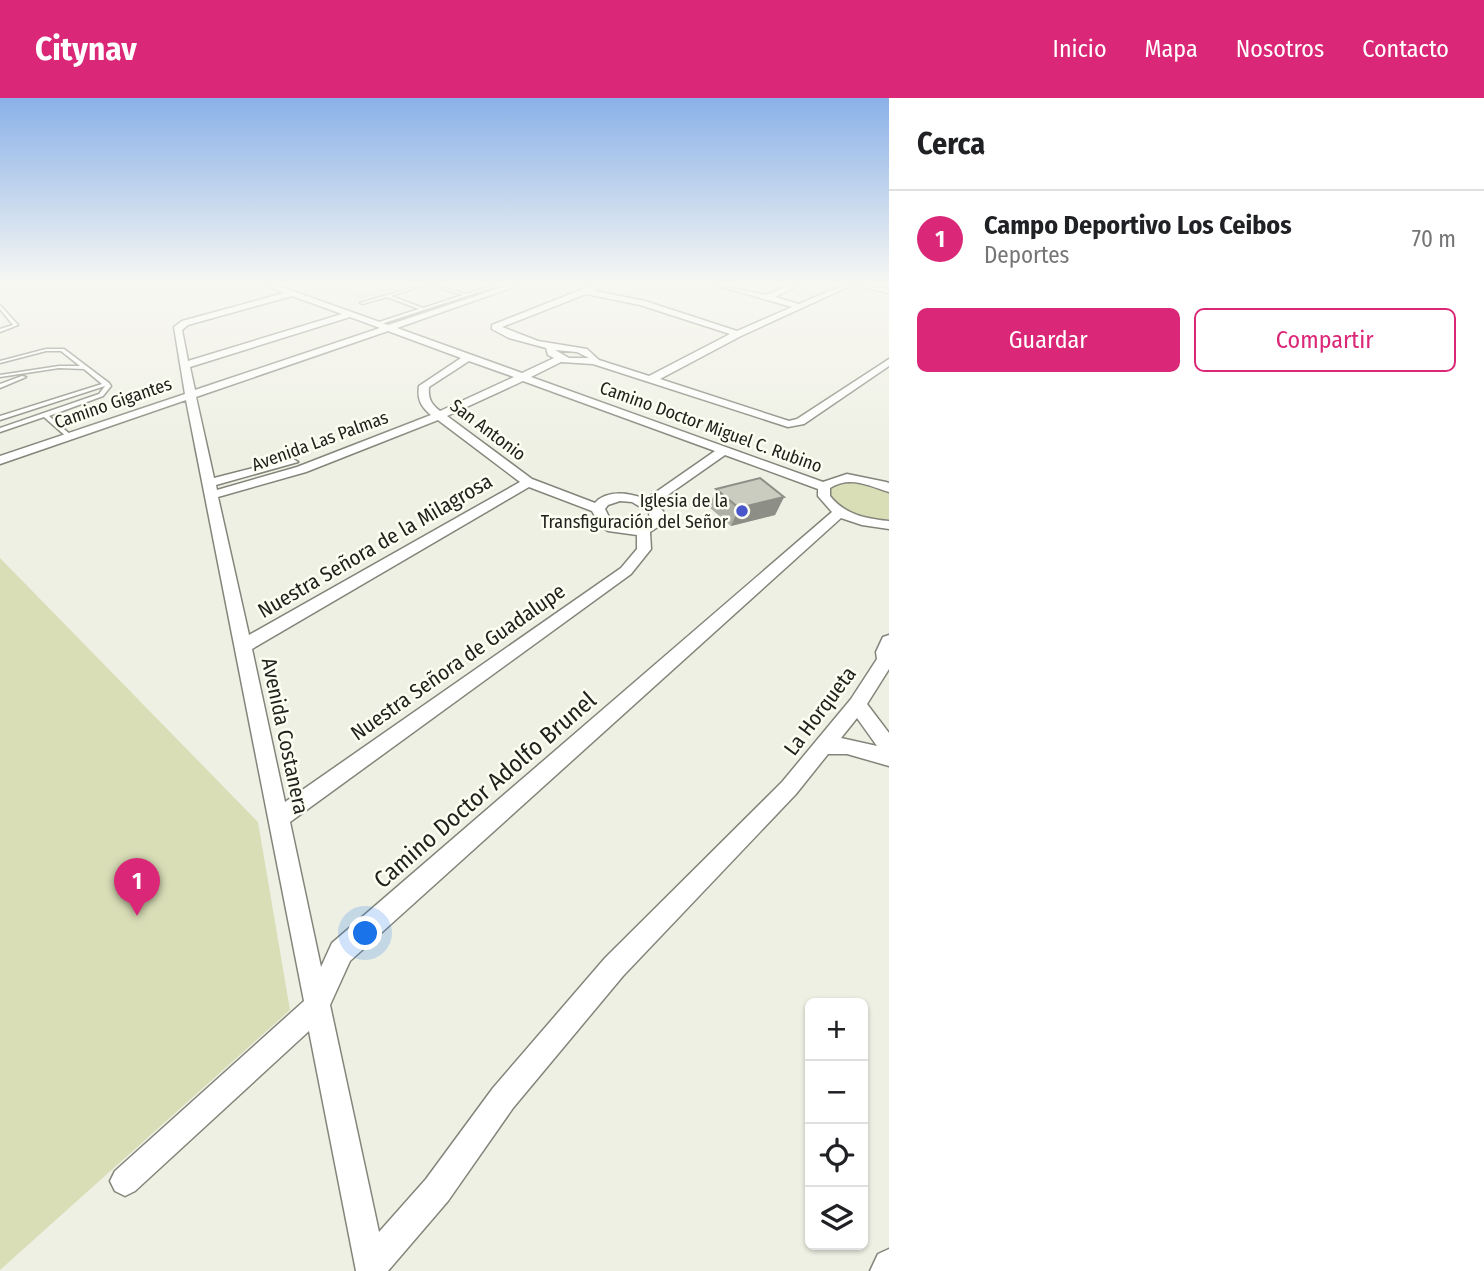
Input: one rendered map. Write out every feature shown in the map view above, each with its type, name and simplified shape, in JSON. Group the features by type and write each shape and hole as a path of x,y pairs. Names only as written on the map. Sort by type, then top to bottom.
{"street":[{"name":"Avenida Costanera","path":"181,340 370,1270"},
{"path":"185,365 267,340"},
{"name":"Camino Gigantes","path":"0,460 346,340"},
{"name":"Camino Doctor Miguel C. Rubino","path":"422,340 824,487"},
{"path":"530,340 550,347 575,348 591,354 594,361"},
{"path":"647,379 657,377 727,340"},
{"path":"550,347 551,354 563,360 594,361 788,425 800,422 889,362"},
{"name":"San Antonio","path":"469,357 425,386 423,396 433,411 528,482 598,509 599,517 614,528 643,531"},
{"name":"Avenida Las Palmas","path":"211,489 293,474 433,411 528,379 563,360"},
{"path":"598,509 603,502 621,497 647,504 724,450"},
{"name":"Camino Doctor Miguel C. Rubino","path":"824,487 838,479 848,478 888,485"},
{"name":"Nuestra Señora de la Milagrosa","path":"243,646 528,482"},
{"name":"Camino Doctor Miguel C. Rubino","path":"824,487 827,502 840,512"},
{"name":"Nuestra Señora de Guadalupe","path":"279,818 626,571 644,551 646,540 643,531 653,527 658,520 656,511 647,504"},
{"path":"840,512 863,522 889,525"},
{"name":"Camino Doctor Adolfo Brunel","path":"125,1181 316,1007 341,952 840,512"},
{"name":"La Horqueta","path":"370,1270 438,1190 503,1098 614,967 789,788 824,746 887,659 884,652 889,640"},
{"path":"857,704 889,748"},
{"path":"824,746 847,746 889,758"},
{"path":"886,1271 889,1265"}],"lane":[{"path":"0,362 46,350 68,352 107,384"},
{"path":"0,386 66,358 68,352"},
{"path":"0,376 71,366 89,369"},
{"path":"0,429 95,398 105,391 107,384"},
{"path":"0,418 107,384"},
{"path":"45,415 70,436"}],"green space":[{"path":"852,482 889,493 889,519 854,515 839,506 830,492 833,487"},
{"path":"0,558 258,822 290,1010 0,1270"}],"building":[{"path":"760,478 784,497 739,508 716,489"}],"place":[{"name":"Iglesia de la Transfiguración del Señor","path":"742,511"},
{"name":"Campo Deportivo Los Ceibos","path":"137,916"}]}
